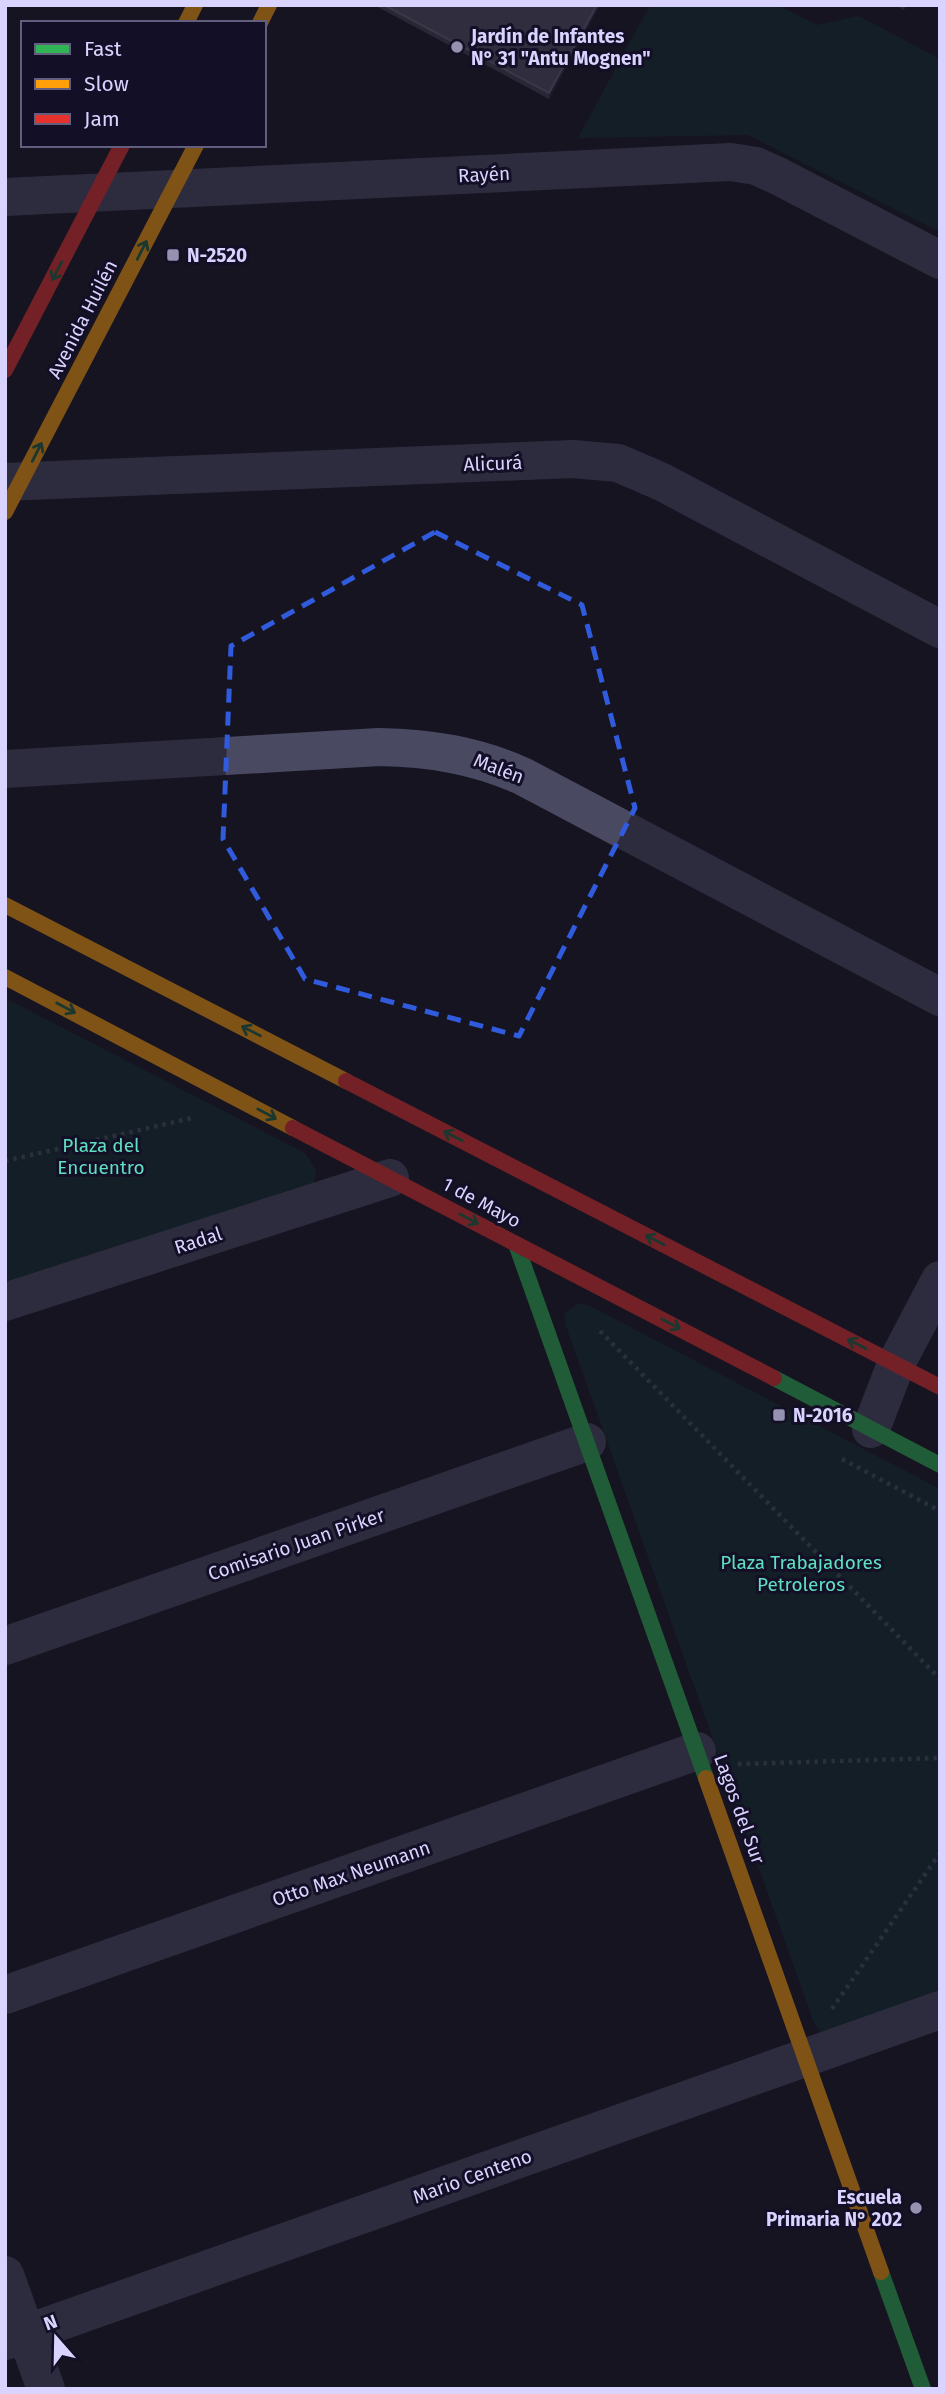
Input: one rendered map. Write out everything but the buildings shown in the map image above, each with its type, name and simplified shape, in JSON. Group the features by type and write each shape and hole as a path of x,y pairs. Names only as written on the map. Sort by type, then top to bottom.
{"main road":[{"path":"187,21 195,5"},
{"path":"261,21 269,5"},
{"path":"5,370 121,147"},
{"name":"Avenida Huilén","path":"10,493 195,147"},
{"path":"5,905 940,1387"},
{"name":"1 de Mayo","path":"5,977 940,1465"},
{"name":"Lagos del Sur","path":"516,1244 587,1442 715,1751 805,2058 923,2389"}],"street":[{"name":"Rayén","path":"5,197 731,162 756,166 778,176 940,260"},
{"name":"Alicurá","path":"10,493 573,459 618,463 662,482 940,629"},
{"name":"Malén","path":"5,769 379,747 458,753 495,764 522,776 940,997"},
{"name":"Radal","path":"5,1302 390,1178"},
{"path":"871,1429 896,1364 940,1280"},
{"name":"Comisario Juan Pirker","path":"5,1646 587,1442"},
{"name":"Otto Max Neumann","path":"5,1995 715,1751"},
{"name":"Mario Centeno","path":"16,2338 940,2010"},
{"path":"5,2275 16,2338 46,2389"}],"path":[{"path":"5,1161 200,1116 187,1110"},
{"path":"593,1335 598,1329"},
{"path":"598,1329 623,1342"},
{"path":"598,1329 940,1679"},
{"path":"830,1453 940,1511"},
{"path":"715,1751 738,1764 940,1758"},
{"path":"738,1764 742,1777"},
{"path":"823,2003 827,2016 940,1853"}],"highlighted area":[{"path":"435,532 582,605 635,808 519,1036 305,979 223,839 231,646"}],"green space":[{"path":"650,5 777,5 817,25 859,16 940,59 940,232 748,135 578,138"},
{"name":"Plaza del Encuentro","path":"5,998 305,1153 316,1170 314,1183 5,1287"},
{"name":"Plaza Trabajadores Petroleros","path":"578,1303 590,1306 940,1489 940,1998 821,2033 814,2023 566,1326 564,1314"}],"traffic: fast":[{"path":"516,1244 706,1778"},
{"path":"774,1378 940,1465"},
{"path":"881,2272 923,2389"}],"traffic: slow":[{"path":"187,21 195,5"},
{"path":"261,21 269,5"},
{"path":"5,512 195,147"},
{"path":"5,905 346,1081"},
{"path":"5,977 293,1128"},
{"path":"706,1778 881,2272"}],"traffic: jam":[{"path":"5,370 121,147"},
{"path":"346,1081 940,1387"},
{"path":"293,1128 774,1378"}],"place":[{"name":"Jardín de Infantes N° 31 \"Antu Mognen\"","path":"457,47"},
{"name":"N-2520","path":"173,255"},
{"name":"N-2016","path":"779,1415"},
{"name":"Escuela Primaria N° 202","path":"916,2208"}]}
